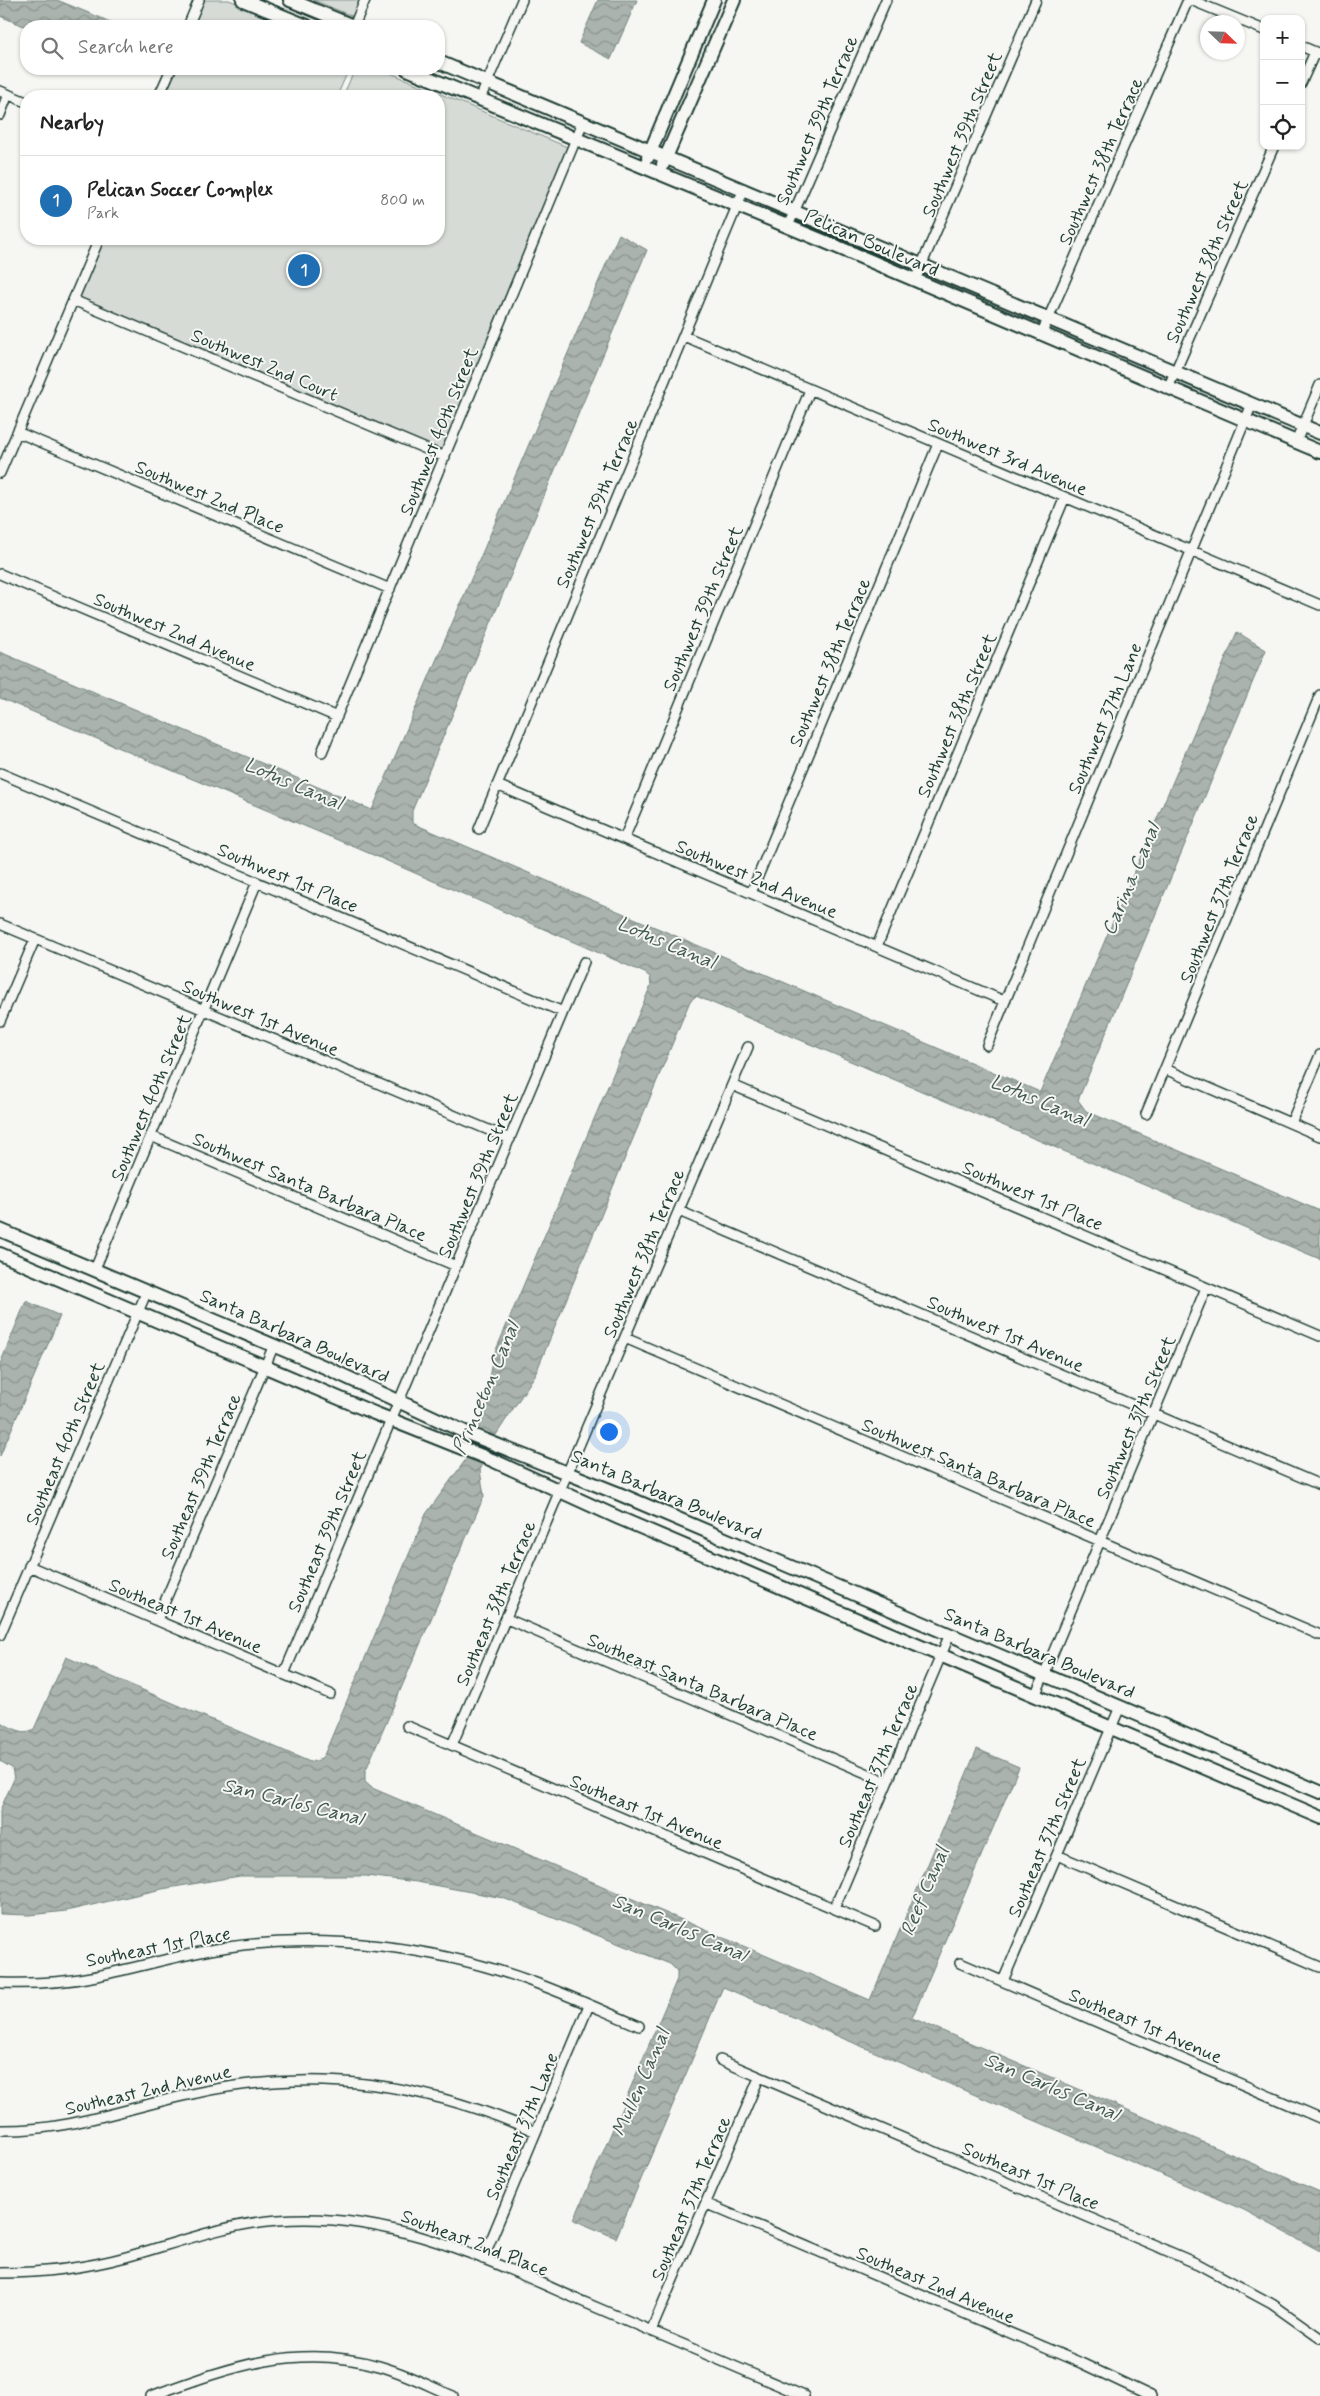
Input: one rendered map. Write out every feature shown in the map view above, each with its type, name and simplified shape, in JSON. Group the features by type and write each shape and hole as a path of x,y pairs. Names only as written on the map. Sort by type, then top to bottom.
{"main road":[{"path":"243,0 292,20"},
{"path":"290,0 339,20"},
{"path":"644,167 714,0"},
{"path":"660,173 734,0"},
{"name":"Pelican Boulevard","path":"445,64 651,149 1320,433"},
{"name":"Pelican Boulevard","path":"422,75 788,226 1245,422 1320,452"},
{"name":"Santa Barbara Boulevard","path":"0,1230 274,1345 467,1433 772,1558 1317,1791"},
{"name":"Santa Barbara Boulevard","path":"0,1254 390,1420 492,1460 560,1492 1320,1817"},
{"path":"763,1579 772,1558"},
{"path":"1305,1810 1317,1791"}],"street":[{"path":"191,20 199,0"},
{"path":"357,20 365,0"},
{"path":"480,99 486,81 522,0"},
{"name":"Southwest 39th Terrace","path":"788,226 886,0"},
{"name":"Southwest 39th Street","path":"915,280 1036,0"},
{"path":"1189,0 1260,28"},
{"name":"Southwest 38th Terrace","path":"1041,335 1189,0"},
{"path":"1305,48 1317,53 1305,76"},
{"path":"162,90 168,75"},
{"path":"0,115 4,93 20,100"},
{"name":"Southwest 40th Street","path":"322,752 584,122"},
{"name":"Southwest 38th Street","path":"1168,388 1272,150"},
{"name":"Southwest 39th Terrace","path":"479,829 744,190"},
{"path":"0,473 96,245"},
{"name":"Southwest 2nd Court","path":"73,300 445,457"},
{"name":"Southwest 3rd Avenue","path":"684,336 1320,605"},
{"path":"1296,442 1320,385"},
{"name":"Southwest 39th Street","path":"624,839 810,390"},
{"name":"Southwest 37th Lane","path":"987,1045 1252,404"},
{"name":"Southwest 2nd Place","path":"17,432 390,589"},
{"name":"Southwest 38th Terrace","path":"751,893 938,444"},
{"name":"Southwest 38th Street","path":"878,946 1065,497"},
{"name":"Southwest 2nd Avenue","path":"0,574 337,717"},
{"name":"Southwest 37th Terrace","path":"1146,1114 1320,695"},
{"name":"Southwest 1st Place","path":"0,773 563,1012"},
{"name":"Southwest 2nd Avenue","path":"497,785 1004,1001"},
{"name":"Southwest 40th Street","path":"95,1269 257,882"},
{"name":"Southwest 1st Avenue","path":"0,924 510,1139"},
{"path":"0,1021 34,939"},
{"name":"Southwest 39th Street","path":"400,1401 584,962"},
{"name":"Southwest 38th Terrace","path":"568,1473 748,1047"},
{"path":"1291,1123 1320,1056"},
{"path":"1165,1069 1320,1136"},
{"name":"Southwest 1st Place","path":"732,1085 1320,1336"},
{"name":"Southwest Santa Barbara Place","path":"151,1136 456,1266"},
{"name":"Southwest 1st Avenue","path":"679,1211 1320,1485"},
{"name":"Southwest 37th Street","path":"1035,1696 1206,1288"},
{"name":"Southeast 40th Street","path":"0,1635 147,1291"},
{"name":"Southwest Santa Barbara Place","path":"625,1338 1320,1635"},
{"name":"Southeast 39th Terrace","path":"157,1620 274,1345"},
{"name":"Southeast 39th Street","path":"284,1674 390,1420 400,1401"},
{"name":"Southeast 38th Terrace","path":"452,1745 568,1473"},
{"name":"Southeast 1st Avenue","path":"30,1566 330,1694"},
{"name":"Southeast Santa Barbara Place","path":"506,1619 887,1782"},
{"name":"Southeast 37th Terrace","path":"834,1909 950,1634"},
{"name":"Southeast 37th Street","path":"1003,1981 1120,1707"},
{"name":"Southeast 1st Avenue","path":"407,1726 875,1926"},
{"path":"1057,1855 1320,1967"},
{"name":"Southeast 1st Place","path":"0,1983 43,1983 91,1977 186,1954 230,1947 303,1943 354,1944 421,1952 470,1963 530,1981 639,2026"},
{"name":"Southeast 1st Avenue","path":"960,1963 1320,2118"},
{"name":"Southeast 37th Lane","path":"483,2259 589,2006"},
{"name":"Southeast 1st Place","path":"720,2060 1198,2264 1272,2304 1320,2338"},
{"name":"Southeast 37th Terrace","path":"651,2331 759,2078"},
{"name":"Southeast 2nd Avenue","path":"0,2130 72,2125 194,2093 234,2085 301,2080 356,2082 398,2087 478,2109 536,2132"},
{"name":"Southeast 2nd Avenue","path":"706,2204 1081,2363 1151,2396"},
{"name":"Southeast 2nd Place","path":"0,2273 90,2265 126,2257 220,2228 258,2222 297,2219 373,2224 428,2238 483,2259 804,2396"},
{"path":"151,2396 224,2370 266,2360 302,2356 329,2357 380,2366 453,2396"}],"shaded area":[{"path":"200,0 229,0 279,20 192,20"},
{"path":"313,0 365,0 357,18"},
{"path":"169,75 346,75 340,90 162,90"},
{"path":"352,75 395,75 431,90 346,90"},
{"path":"445,96 572,149 445,457 73,300 96,245 445,245"}],"water":[{"path":"0,0 57,0 106,20 20,20 20,24 0,16"},
{"path":"598,0 637,0 611,59 579,43"},
{"path":"619,234 647,250 412,811 412,823 1040,1092 1237,632 1266,650 1078,1100 1086,1111 1320,1211 1320,1259 696,996 690,1001 535,1375 496,1435 480,1470 484,1496 365,1772 365,1782 372,1788 870,2000 977,1749 1019,1767 912,2018 1320,2192 1320,2251 1244,2210 723,1987 616,2238 574,2220 677,1979 677,1971 670,1964 503,1898 417,1882 366,1876 240,1876 162,1889 66,1911 29,1915 0,1914 0,1810 14,1779 12,1768 0,1761 0,1722 21,1731 26,1732 34,1729 66,1657 310,1762 319,1760 324,1755 426,1514 467,1458 479,1429 493,1357 651,985 650,977 645,973 378,857 0,698 0,652 372,810"},
{"path":"26,1301 60,1316 0,1456 0,1364"}],"place":[{"name":"Pelican Soccer Complex","path":"304,270"}],"water label":[{"name":"Lotus Canal","path":"294,783"},
{"name":"Carina Canal","path":"1130,879"},
{"name":"Lotus Canal","path":"667,942"},
{"name":"Lotus Canal","path":"1040,1100"},
{"name":"Princeton Canal","path":"485,1388"},
{"name":"San Carlos Canal","path":"293,1801"},
{"name":"Reef Canal","path":"924,1891"},
{"name":"San Carlos Canal","path":"680,1927"},
{"name":"Mullen Canal","path":"640,2082"},
{"name":"San Carlos Canal","path":"1052,2086"}]}
